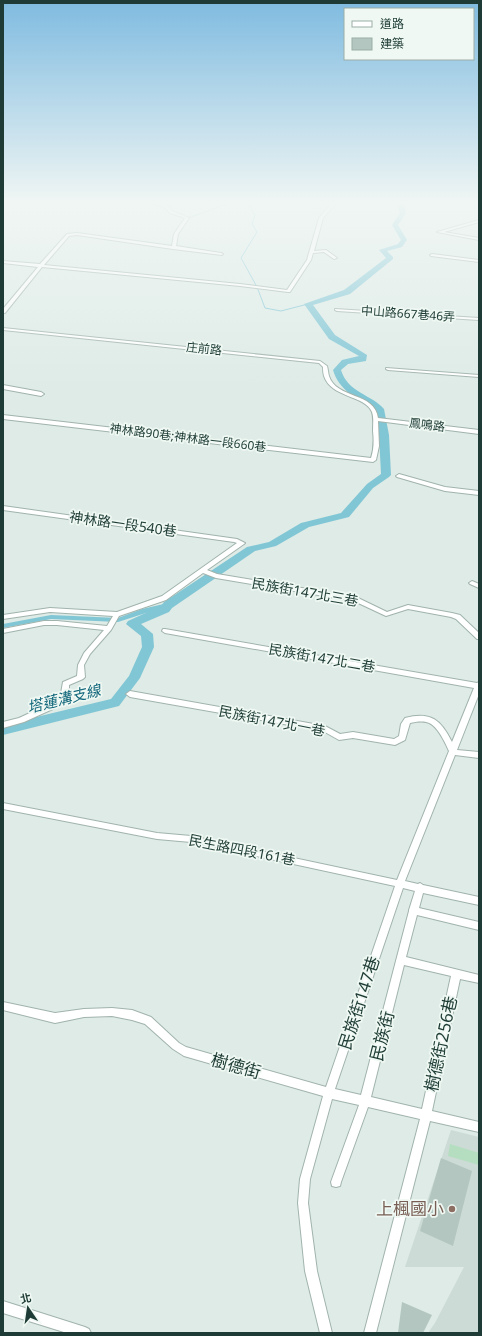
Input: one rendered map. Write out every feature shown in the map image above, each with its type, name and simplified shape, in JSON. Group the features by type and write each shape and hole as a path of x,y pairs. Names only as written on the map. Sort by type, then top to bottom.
{"street":[{"path":"25,264 288,291 306,264"},
{"path":"3,312 41,266"},
{"name":"中山路667巷46弄","path":"337,310 479,319"},
{"name":"庄前路","path":"3,329 320,362 325,366 325,373 337,390 369,405 374,411 375,419"},
{"path":"388,369 479,376"},
{"path":"3,387 41,394"},
{"name":"神林路90巷;神林路一段660巷","path":"3,417 373,460 378,449 375,419"},
{"name":"鳳鳴路","path":"375,419 479,432"},
{"path":"399,476 445,489 479,493"},
{"name":"神林路一段540巷","path":"3,508 235,540 242,543 203,571"},
{"path":"3,617 50,610 117,614 164,598 203,571"},
{"name":"民族街147北三巷","path":"203,571 216,576 356,599 386,614 408,607 452,615 458,617 479,636"},
{"path":"472,582 479,586"},
{"path":"3,725 21,720 63,701 66,684 81,677 81,665 87,653 109,628 117,614"},
{"path":"3,631 57,622 109,628"},
{"name":"民族街147北二巷","path":"165,631 479,685"},
{"name":"民族街147巷","path":"326,1333 311,1271 303,1203 305,1179 329,1093 400,883 479,685"},
{"name":"民族街147北一巷","path":"130,694 325,729 339,737 353,735 395,742 402,738 405,724 408,720 427,719 432,720 448,741 453,752"},
{"path":"453,752 479,755"},
{"name":"民生路四段161巷","path":"3,806 157,836 191,839 420,887 479,901"},
{"name":"民族街","path":"336,1182 365,1101 420,887"},
{"path":"413,910 479,926"},
{"path":"401,960 479,979"},
{"name":"樹德街256巷","path":"370,1333 426,1115 456,974"},
{"name":"樹德街","path":"3,1006 54,1018 112,1012 143,1017 176,1046 184,1051 329,1093 479,1127"},
{"path":"3,1307 85,1333"}],"shaded area":[{"name":"上楓國小","path":"451,1130 479,1137 479,1333 428,1333 435,1323 464,1267 405,1267"}],"green space":[{"path":"450,1144 479,1153 479,1165 448,1156"}],"building":[{"path":"441,1158 472,1171 453,1246 420,1231"},
{"path":"402,1302 432,1315 423,1333 398,1333"}],"waterway":[{"path":"245,264 257,287 265,308 281,311 308,304"},
{"name":"塔蓮溝支線","path":"3,730 115,703 134,678 148,647 147,634 132,624 165,609 168,605 251,549 272,544 305,525 345,515 370,486 386,475 384,435 380,409 361,398 348,388 339,377 337,370 345,362 363,359 363,355 332,337 308,304 347,292 381,264"},
{"path":"3,626 51,617 118,620 168,605"}],"place":[{"name":"上楓國小","path":"452,1209"}]}
